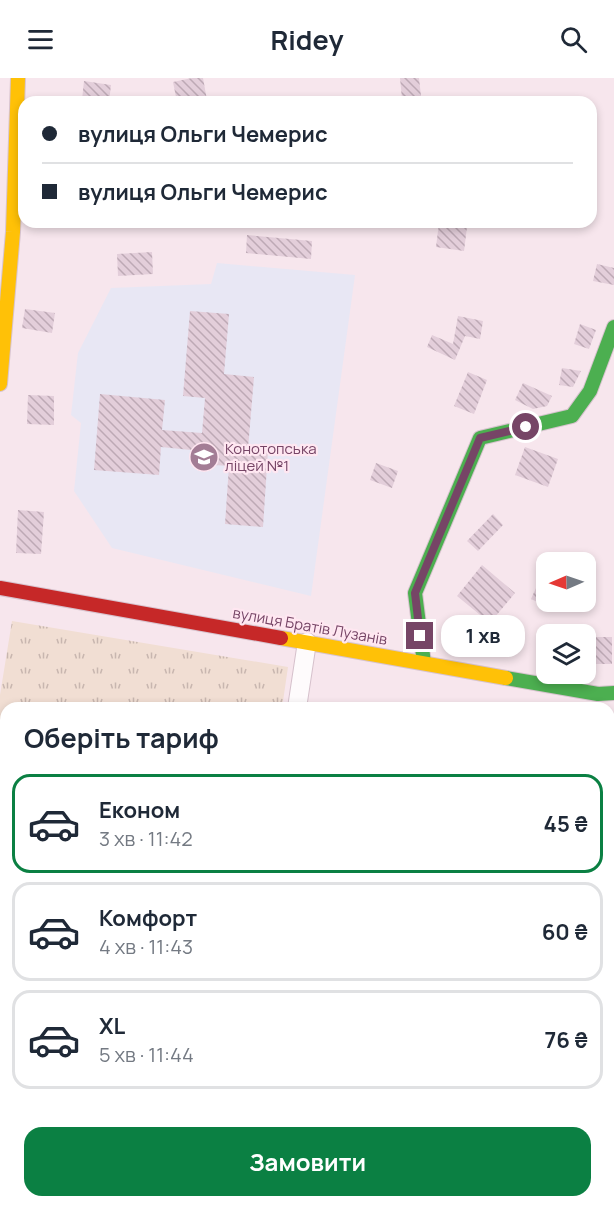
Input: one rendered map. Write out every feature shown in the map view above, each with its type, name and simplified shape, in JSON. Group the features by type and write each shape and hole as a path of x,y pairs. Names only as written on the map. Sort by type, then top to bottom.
{"street":[{"path":"0,384 13,232 18,78"},
{"path":"424,663 415,593 480,438 572,416 590,391 614,327"},
{"name":"вулиця Братів Лузанів","path":"0,588 598,694 614,693"},
{"path":"298,702 307,642"}],"shaded area":[{"name":"Конотопська ліцей №1","path":"217,263 355,275 311,596 112,548 74,491 81,423 71,415 78,353 111,288 211,284"}],"green space":[{"path":"12,621 288,667 283,702 0,702"}],"building":[{"path":"203,78 206,96 176,96 173,82"},
{"path":"400,78 419,78 421,96 402,96"},
{"path":"84,81 111,85 110,96 82,96"},
{"path":"438,228 467,228 464,251 436,247"},
{"path":"247,235 312,241 311,259 246,253"},
{"path":"152,252 153,274 118,276 117,254"},
{"path":"597,264 614,268 614,285 593,281"},
{"path":"25,309 55,313 52,333 22,328"},
{"path":"190,311 229,314 224,374 254,377 248,449 268,451 263,527 225,524 229,466 200,464 201,451 161,447 159,475 94,470 100,394 165,400 162,430 202,433 205,398 183,396"},
{"path":"458,316 483,321 480,339 465,336 455,360 427,347 432,335 453,344"},
{"path":"580,324 596,330 589,349 574,344"},
{"path":"562,368 581,371 573,387 559,385"},
{"path":"468,372 487,380 474,414 454,406"},
{"path":"523,383 552,396 547,406 533,409 515,400"},
{"path":"28,395 54,396 54,425 27,424"},
{"path":"525,447 558,459 548,487 515,475"},
{"path":"376,463 398,471 392,488 370,480"},
{"path":"18,510 44,512 41,554 16,553"},
{"path":"493,514 503,525 478,551 467,541"},
{"path":"482,565 515,593 490,623 457,596"},
{"path":"536,588 536,601 531,599"},
{"path":"596,637 612,637 612,664 596,664"}],"traffic: fast":[{"path":"424,663 415,593 480,438 572,416 590,391 614,327"},
{"path":"506,678 598,694 614,693"}],"traffic: slow":[{"path":"0,384 13,232 18,78"},
{"path":"281,638 506,678"}],"traffic: jam":[{"path":"0,588 281,638"}],"place":[{"name":"Конотопська ліцей №1","path":"204,457"}],"route":[{"path":"420,636 415,593 480,438 526,427"}]}
